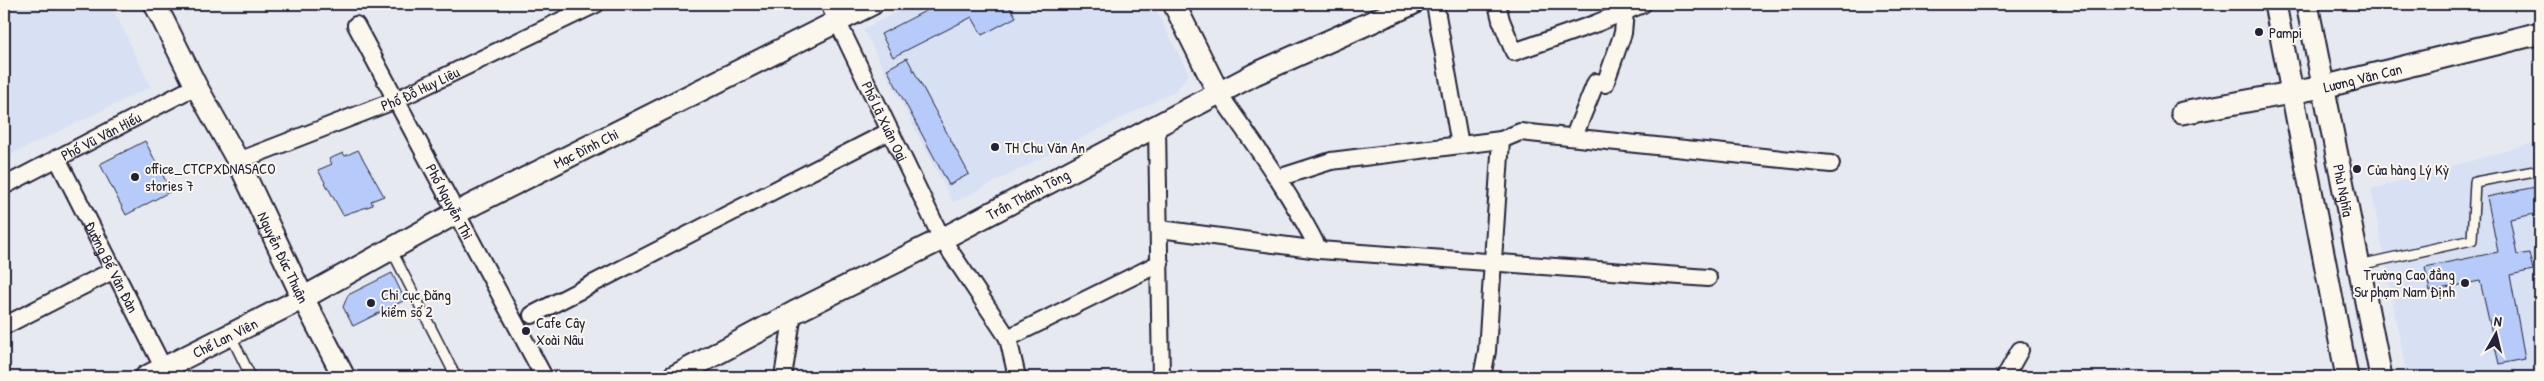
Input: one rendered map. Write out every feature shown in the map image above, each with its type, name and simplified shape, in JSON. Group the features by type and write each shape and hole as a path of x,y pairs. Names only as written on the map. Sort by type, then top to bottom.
{"street":[{"name":"Nguyễn Đức Thuận","path":"155,4 196,86 238,161 303,298 344,377"},
{"name":"Phố Đỗ Huy Liêu","path":"238,161 396,100 596,4"},
{"name":"Mạc Đĩnh Chi","path":"303,298 456,213 833,13 872,4"},
{"path":"1174,4 1219,94 1278,178 1299,212 1318,250"},
{"name":"Trần Thánh Tông","path":"673,377 792,313 942,238 1377,12 1412,4"},
{"path":"1435,4 1460,145"},
{"path":"1497,4 1501,20 1514,52 1643,4"},
{"path":"2274,4 2347,377"},
{"name":"Phù Nghĩa","path":"2306,4 2381,377"},
{"path":"1574,136 1596,82 1605,84 1623,33 1625,11"},
{"name":"Phố Lã Xuân Oai","path":"833,13 942,238 1008,338"},
{"name":"Phố Nguyễn Thi","path":"356,25 544,377"},
{"name":"Lương Văn Can","path":"2182,113 2293,94 2540,34"},
{"name":"Phố Vũ Văn Hiếu","path":"4,186 196,86"},
{"path":"1157,127 1161,377"},
{"path":"532,315 890,131"},
{"path":"1278,178 1331,160 1501,140 1520,132 1574,136 1831,164"},
{"path":"1482,377 1487,352 1501,140"},
{"name":"Đường Bế Văn Đàn","path":"57,158 114,270 159,374"},
{"path":"1160,229 1318,250 1708,278"},
{"path":"1017,377 1008,338 1160,263"},
{"path":"4,326 114,270"},
{"name":"Chế Lan Viên","path":"159,374 229,334 303,298"},
{"path":"783,377 792,313"},
{"path":"2005,377 2020,350"}],"lane":[{"path":"2359,265 2472,240 2475,182 2540,170"},
{"path":"391,249 456,377"},
{"path":"229,334 251,377"}],"shaded area":[{"path":"4,4 111,4 151,87 4,158"},
{"name":"TH Chu Văn An","path":"912,4 1153,4 1189,74 1177,90 953,203 863,29"},
{"name":"Trường Cao đẳng Sư phạm Nam Định","path":"2540,141 2540,377 2407,377 2371,189"}],"building":[{"path":"939,4 1008,4 1016,17 982,35 972,17 893,57 881,34"},
{"path":"907,58 969,174 949,185 887,69"},
{"name":"office_CTCPXDNASACO stories 7","path":"145,141 171,191 126,215 100,164"},
{"path":"358,150 384,196 371,201 373,205 343,215 318,170 332,164 329,159 343,153 345,156"},
{"path":"2540,186 2540,213 2510,219 2517,255 2529,253 2533,270 2510,275 2525,359 2499,364 2480,281 2430,291 2425,267 2498,252 2487,197"},
{"name":"Chi cục Đăng kiểm số 2","path":"392,273 405,300 353,326 343,307 348,295"}],"place":[{"name":"Pampi","path":"2259,32"},
{"name":"TH Chu Văn An","path":"995,147"},
{"name":"Cửa hàng Lý Kỳ","path":"2357,169"},
{"name":"office_CTCPXDNASACO stories 7","path":"135,177"},
{"name":"Trường Cao đẳng Sư phạm Nam Định","path":"2465,283"},
{"name":"Chi cục Đăng kiểm số 2","path":"371,303"},
{"name":"Cafe Cây Xoài Nâu","path":"526,331"}]}
